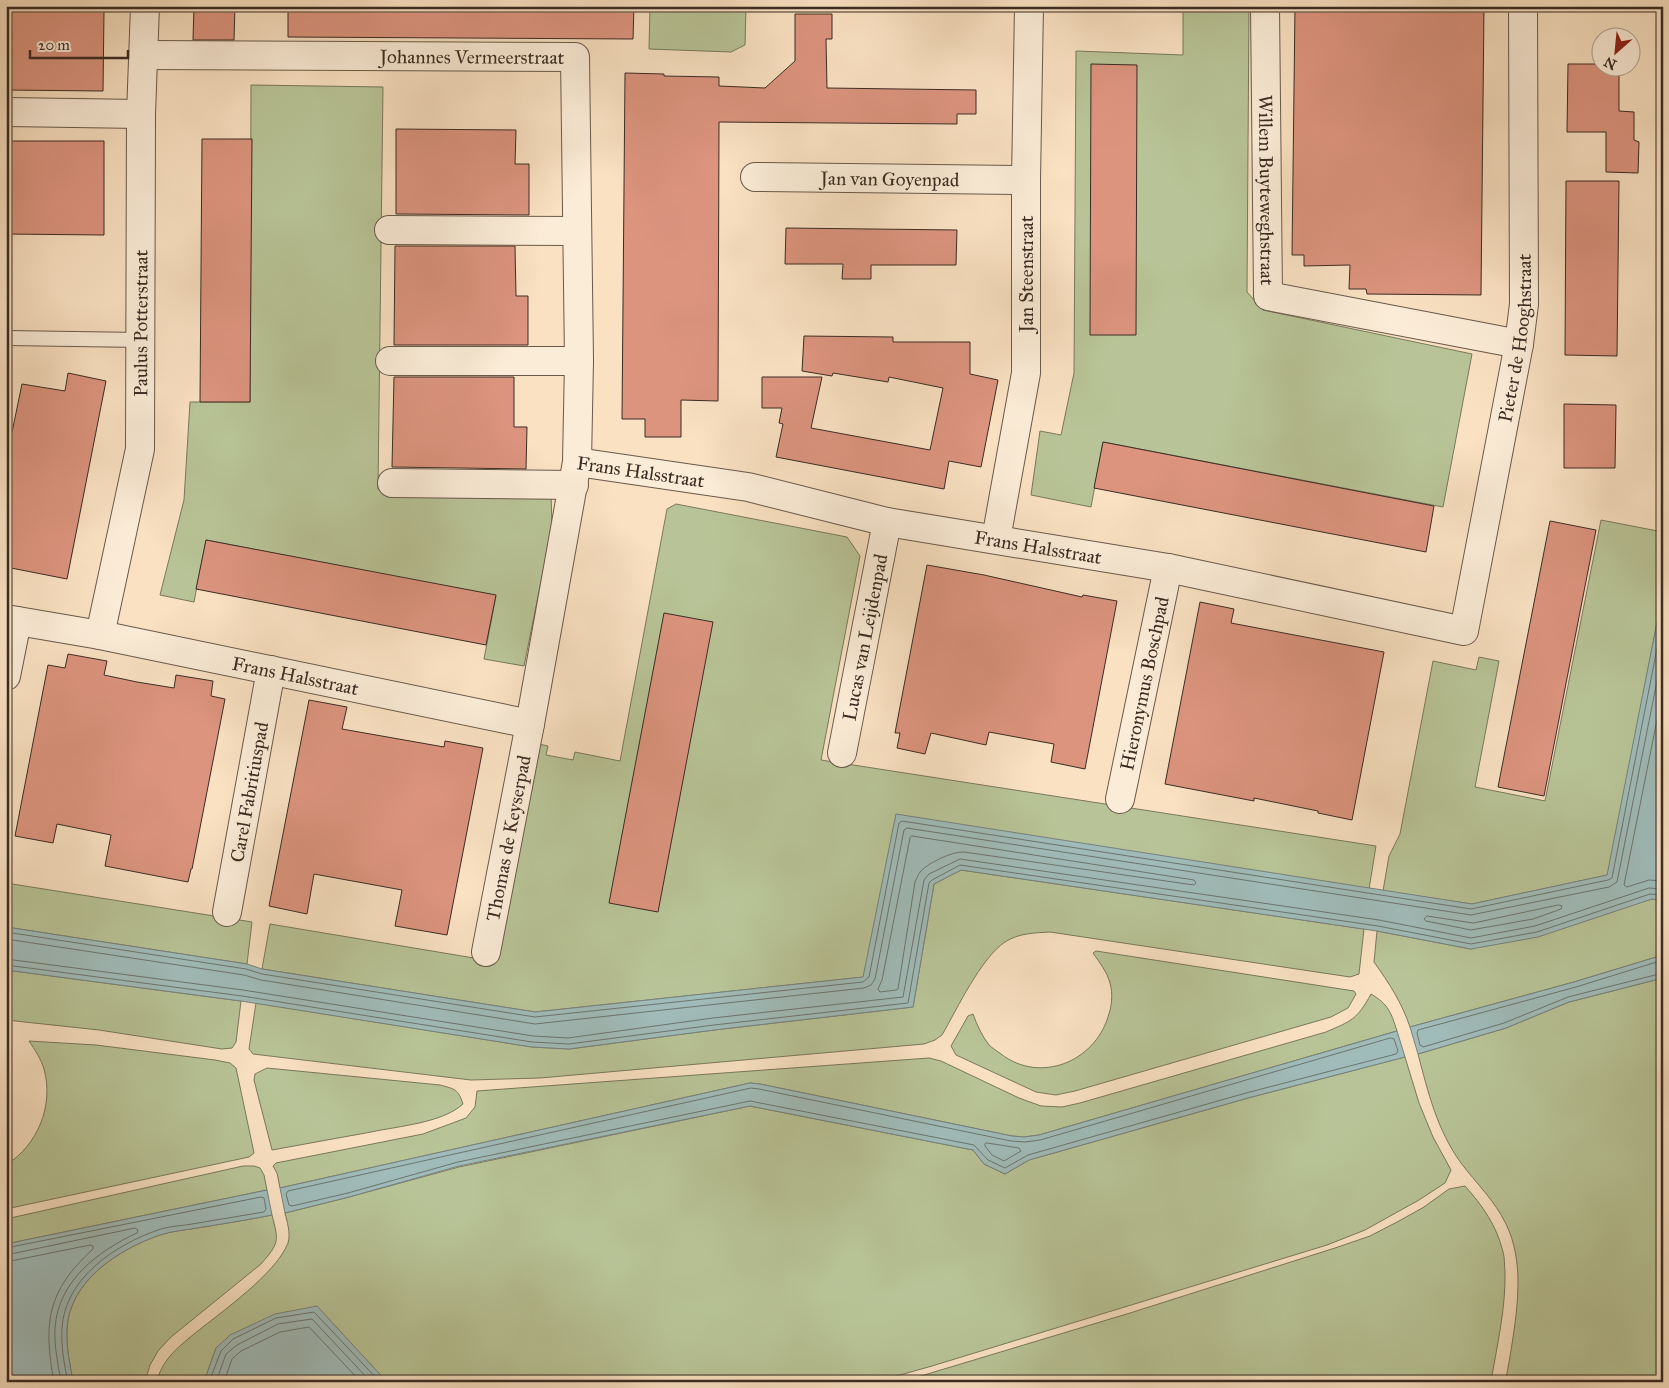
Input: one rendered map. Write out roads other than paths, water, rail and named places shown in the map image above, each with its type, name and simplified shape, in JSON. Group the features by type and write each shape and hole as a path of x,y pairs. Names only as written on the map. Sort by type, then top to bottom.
{"street":[{"name":"Paulus Potterstraat","path":"100,635 140,449 142,340 141,114 145,6"},
{"name":"Jan Steenstraat","path":"996,539 1026,373 1026,180 1029,6"},
{"name":"Willem Buyteweghstraat","path":"1265,6 1268,296 1519,344"},
{"name":"Pieter de Hooghstraat","path":"1431,625 1464,631 1519,344 1524,295 1523,6"},
{"name":"Johannes Vermeerstraat","path":"144,55 575,57 578,361 576,474"},
{"path":"6,112 141,114"},
{"name":"Jan van Goyenpad","path":"755,177 1026,180"},
{"path":"389,230 577,231"},
{"path":"390,361 578,361"},
{"path":"392,483 576,474"},
{"name":"Frans Halsstraat","path":"12,620 100,635 530,724 576,474 748,486 887,522 1168,568 1431,625"},
{"name":"Lucas van Leijdenpad","path":"842,754 887,522"},
{"name":"Hieronymus Boschpad","path":"1120,799 1168,568"},
{"path":"6,676 12,620"},
{"name":"Carel Fabritiuspad","path":"227,912 271,670"},
{"name":"Thomas de Keyserpad","path":"486,952 530,724"}],"lane":[{"path":"6,338 142,340"}],"water":[{"path":"1663,592 1663,901 1652,899 1538,937 1471,949 1377,931 961,870 934,884 913,1007 569,1049 532,1047 241,1001 6,970 6,927 247,964 262,969 535,1012 863,977 896,814 1472,904 1607,875"},
{"path":"1663,955 1663,978 1569,1002 1506,1028 1418,1054 1410,1027 1574,982"},
{"path":"1397,1031 1405,1057 1248,1098 1029,1160 1005,1174 984,1164 973,1150 750,1106 459,1166 285,1213 280,1188 750,1083 1012,1136 1039,1135"},
{"path":"267,1190 272,1215 160,1235 128,1249 99,1269 86,1282 70,1312 67,1342 73,1382 6,1382 6,1244"},
{"path":"317,1306 387,1382 204,1382 216,1348 230,1335 275,1314"}]}
